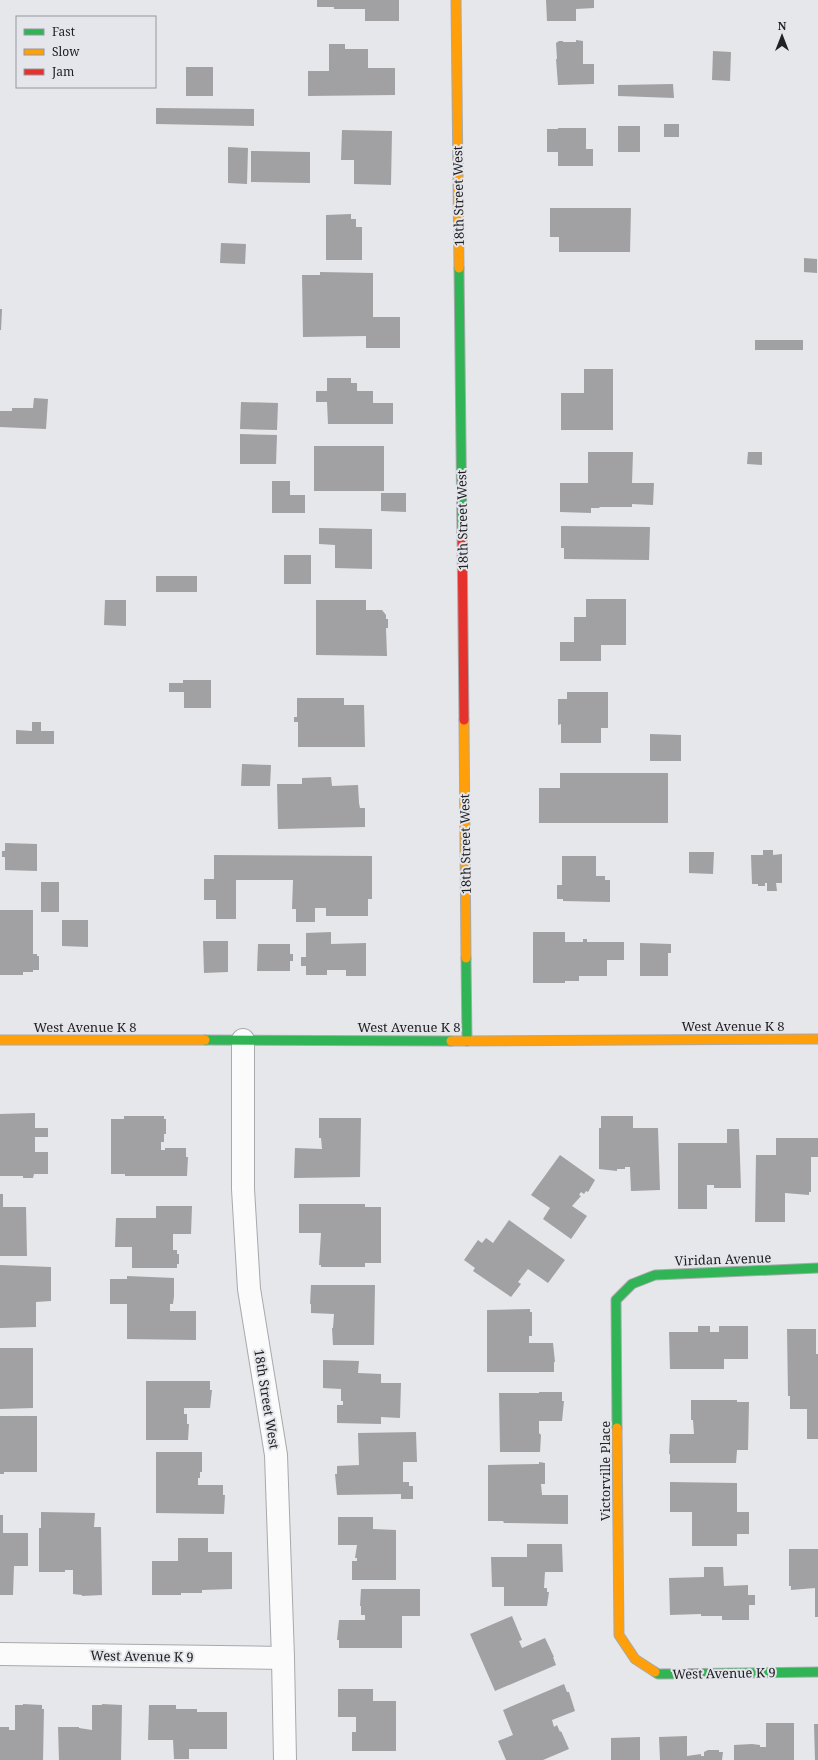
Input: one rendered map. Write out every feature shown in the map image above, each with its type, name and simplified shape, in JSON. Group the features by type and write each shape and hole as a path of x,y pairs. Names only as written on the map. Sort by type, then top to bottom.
{"street":[{"name":"18th Street West","path":"456,0 467,1041"},
{"name":"West Avenue K 8","path":"0,1040 467,1041 818,1039"},
{"name":"18th Street West","path":"243,1040 243,1189 249,1289 276,1455 285,1760"},
{"name":"Viridan Avenue","path":"632,1284 655,1275 818,1268"},
{"name":"Victorville Place","path":"632,1284 616,1300 619,1635 635,1659"},
{"name":"West Avenue K 9","path":"0,1654 283,1658"},
{"name":"West Avenue K 9","path":"635,1659 658,1674 818,1672"}],"building":[{"path":"317,0 399,0 399,21 365,21 365,9 334,9 334,7 317,7"},
{"path":"546,0 594,0 594,8 576,9 576,21 547,21"},
{"path":"576,40 583,41 583,64 594,64 594,84 558,85 556,43 559,41 576,42"},
{"path":"329,44 345,44 345,49 368,49 368,68 395,68 395,95 308,96 308,71 329,71"},
{"path":"713,51 731,52 730,81 712,80"},
{"path":"186,67 213,67 213,96 186,96"},
{"path":"673,84 674,98 618,96 618,85"},
{"path":"156,108 254,109 254,126 156,124"},
{"path":"664,124 679,124 679,137 664,137"},
{"path":"618,126 640,126 640,152 618,152"},
{"path":"586,128 586,149 593,149 593,166 558,166 558,152 547,152 547,129"},
{"path":"342,130 392,131 391,185 354,184 354,160 341,160"},
{"path":"228,147 248,148 247,184 228,183"},
{"path":"251,151 310,152 310,183 251,182"},
{"path":"550,208 631,208 630,252 559,252 559,237 550,237"},
{"path":"351,214 351,219 356,219 356,227 362,227 362,260 326,260 326,215"},
{"path":"221,243 246,244 245,264 220,263"},
{"path":"804,258 817,259 817,273 804,272"},
{"path":"320,272 373,273 373,317 400,317 400,348 366,348 366,336 303,337 302,275 320,275"},
{"path":"0,309 2,309 1,330 0,330"},
{"path":"755,340 803,340 803,350 755,350"},
{"path":"584,369 613,369 613,430 561,430 561,393 584,393"},
{"path":"327,378 351,378 351,383 357,383 357,391 373,391 373,403 393,403 393,424 328,424 327,402 316,402 316,391 327,391"},
{"path":"34,398 48,399 46,429 0,427 0,411 12,411 12,408 33,408"},
{"path":"241,402 278,403 277,430 240,429"},
{"path":"240,434 277,435 276,464 240,464"},
{"path":"314,446 384,446 384,491 314,491"},
{"path":"588,452 633,452 632,483 654,483 653,505 632,504 632,507 591,508 591,513 560,512 560,483 588,483"},
{"path":"748,452 762,452 762,465 747,464"},
{"path":"272,481 290,481 290,495 305,495 305,513 272,513"},
{"path":"381,493 406,493 406,512 381,511"},
{"path":"561,526 650,527 649,560 564,559 564,548 561,548"},
{"path":"319,528 372,529 372,569 335,568 335,545 319,544"},
{"path":"284,555 311,555 311,584 284,584"},
{"path":"156,576 197,576 197,592 156,592"},
{"path":"586,599 626,599 626,645 601,645 601,661 560,661 560,642 574,642 574,617 586,617"},
{"path":"105,600 126,600 126,626 104,625"},
{"path":"316,600 366,600 366,610 382,610 386,615 386,619 388,619 388,628 386,628 387,656 316,655"},
{"path":"183,680 211,680 211,708 184,708 184,692 169,692 169,683 183,683"},
{"path":"567,692 608,692 608,728 601,728 601,743 561,743 561,724 558,725 558,699 567,699"},
{"path":"297,698 344,698 344,705 364,705 365,747 298,747 298,722 294,722 294,717 297,717"},
{"path":"32,722 41,722 41,731 54,731 54,744 16,744 16,730 32,731"},
{"path":"650,734 681,735 681,761 650,761"},
{"path":"242,764 271,765 270,786 241,786"},
{"path":"560,773 668,773 668,823 539,823 539,788 560,788"},
{"path":"331,777 332,786 358,785 360,808 365,808 365,827 278,829 277,784 302,784 302,778"},
{"path":"5,843 37,844 37,871 5,870 5,857 2,857 2,851 5,851"},
{"path":"763,850 773,850 773,855 782,854 782,883 776,883 777,891 767,891 767,883 765,883 765,886 752,884 751,855 763,855"},
{"path":"689,852 714,852 713,874 689,873"},
{"path":"214,855 372,856 372,899 368,899 368,916 326,916 326,908 315,908 315,922 296,922 296,909 292,909 293,880 236,880 236,919 216,919 216,900 204,900 204,879 214,879"},
{"path":"562,856 596,856 596,876 605,876 605,880 610,880 610,902 563,901 563,899 557,899 557,885 562,885"},
{"path":"41,882 59,882 59,912 41,912"},
{"path":"0,910 33,910 33,954 37,954 37,956 39,956 39,970 33,970 33,972 23,972 23,975 0,975"},
{"path":"62,920 88,920 88,947 62,946"},
{"path":"331,932 331,944 366,943 366,976 346,976 346,970 327,970 327,975 306,975 306,966 301,966 301,957 306,957 306,933"},
{"path":"533,932 565,932 565,942 583,942 583,939 587,939 587,942 624,942 624,960 607,960 607,976 579,976 579,981 565,981 565,983 533,983"},
{"path":"203,941 228,941 228,972 204,973"},
{"path":"640,943 671,944 671,953 668,953 668,976 640,976"},
{"path":"258,944 290,944 290,954 293,954 293,961 290,961 290,971 257,971"},
{"path":"35,1113 35,1128 48,1128 48,1137 35,1137 35,1152 48,1152 48,1174 34,1174 33,1178 23,1178 23,1176 0,1176 0,1114"},
{"path":"124,1116 164,1116 164,1119 166,1119 166,1134 164,1134 164,1142 161,1142 161,1150 165,1150 165,1148 186,1148 186,1157 188,1157 187,1176 125,1176 125,1174 111,1174 111,1119 124,1119"},
{"path":"601,1116 633,1116 633,1128 658,1128 660,1190 631,1191 630,1167 625,1167 625,1169 617,1169 617,1171 599,1169 599,1128 601,1128"},
{"path":"319,1118 361,1118 360,1177 294,1178 295,1148 322,1149 321,1138 319,1138"},
{"path":"727,1129 739,1129 741,1188 714,1188 714,1185 707,1185 707,1209 678,1209 678,1143 727,1143"},
{"path":"776,1138 818,1138 818,1157 811,1157 811,1192 809,1192 809,1195 785,1193 785,1222 755,1222 756,1155 776,1155"},
{"path":"560,1155 595,1180 588,1192 586,1191 584,1194 581,1192 579,1195 581,1196 572,1206 587,1216 571,1239 543,1219 550,1208 531,1195"},
{"path":"0,1194 3,1194 3,1207 26,1207 27,1256 0,1256"},
{"path":"299,1204 365,1204 365,1207 381,1207 381,1263 365,1263 365,1267 321,1267 321,1265 319,1265 321,1233 299,1233"},
{"path":"156,1206 192,1206 191,1234 173,1234 173,1250 177,1250 177,1254 179,1254 179,1264 177,1264 177,1268 132,1268 132,1247 115,1247 116,1218 156,1218"},
{"path":"509,1220 565,1260 548,1283 528,1269 518,1282 521,1284 511,1297 473,1271 475,1268 464,1260 478,1240 482,1243 486,1238 493,1243"},
{"path":"0,1265 51,1267 51,1301 36,1302 36,1327 0,1328"},
{"path":"127,1276 174,1278 174,1296 173,1304 170,1304 170,1311 196,1311 196,1340 127,1339 127,1304 110,1304 110,1279 127,1279"},
{"path":"311,1285 375,1285 374,1345 333,1345 332,1328 334,1314 311,1313"},
{"path":"530,1309 530,1312 532,1312 532,1336 529,1336 529,1343 553,1343 555,1362 554,1372 487,1372 487,1310"},
{"path":"698,1326 710,1326 710,1332 719,1332 719,1326 748,1326 748,1359 724,1359 724,1369 670,1369 669,1332 698,1332"},
{"path":"787,1329 816,1329 816,1354 818,1354 818,1439 807,1439 807,1409 790,1409 790,1396 788,1396"},
{"path":"0,1348 33,1348 33,1408 0,1409"},
{"path":"323,1360 359,1361 358,1373 381,1374 381,1383 401,1383 400,1418 381,1417 381,1424 337,1423 337,1405 343,1405 343,1401 341,1401 341,1389 323,1388"},
{"path":"146,1381 210,1381 210,1390 212,1390 210,1408 184,1408 184,1414 187,1414 187,1424 189,1424 188,1440 146,1440"},
{"path":"562,1392 562,1401 564,1401 562,1421 539,1421 539,1433 541,1435 540,1452 500,1452 499,1393"},
{"path":"691,1400 737,1400 737,1402 749,1402 748,1450 737,1450 736,1463 670,1463 670,1434 694,1434 693,1420 691,1420"},
{"path":"0,1416 37,1416 37,1472 4,1472 4,1474 0,1474"},
{"path":"416,1432 417,1462 403,1462 403,1482 409,1482 409,1486 413,1486 413,1499 401,1499 401,1494 337,1495 335,1474 337,1474 337,1466 359,1465 358,1433"},
{"path":"156,1452 202,1452 202,1472 200,1472 200,1478 198,1478 198,1485 223,1485 223,1495 225,1495 224,1514 156,1513"},
{"path":"539,1462 545,1463 545,1484 541,1484 542,1495 568,1495 568,1524 504,1523 503,1521 488,1521 488,1465 539,1464"},
{"path":"670,1482 737,1483 737,1512 749,1512 749,1534 737,1534 737,1546 692,1546 692,1512 670,1512"},
{"path":"41,1512 95,1513 94,1527 101,1527 102,1595 82,1596 73,1594 73,1570 65,1570 65,1572 39,1572 39,1528 41,1528"},
{"path":"0,1515 3,1515 3,1533 28,1533 28,1566 14,1566 13,1595 0,1595"},
{"path":"338,1517 373,1517 373,1529 396,1530 396,1580 352,1580 352,1561 357,1561 357,1558 355,1558 357,1545 338,1545"},
{"path":"178,1538 208,1538 208,1552 232,1552 232,1589 202,1590 202,1593 181,1593 181,1595 152,1595 152,1561 178,1561"},
{"path":"527,1544 562,1544 563,1572 545,1572 544,1588 547,1588 547,1592 549,1592 547,1606 504,1606 504,1587 492,1587 491,1557 527,1557"},
{"path":"789,1549 818,1549 818,1617 815,1617 815,1588 791,1590 791,1586 789,1586"},
{"path":"704,1567 723,1567 724,1586 748,1585 748,1595 755,1595 755,1605 749,1605 749,1620 722,1620 722,1616 701,1616 701,1614 670,1615 669,1578 704,1577"},
{"path":"361,1589 420,1589 420,1616 402,1616 402,1648 339,1648 339,1640 337,1640 339,1620 365,1620 365,1615 361,1615"},
{"path":"512,1616 522,1640 519,1641 522,1648 545,1638 556,1665 495,1691 470,1634"},
{"path":"564,1684 567,1692 569,1692 575,1711 552,1720 554,1727 557,1725 560,1732 561,1731 569,1749 543,1760 506,1760 498,1741 513,1735 503,1710"},
{"path":"338,1689 373,1689 373,1701 396,1701 396,1751 352,1751 352,1732 356,1732 356,1717 338,1717"},
{"path":"15,1705 42,1705 42,1709 44,1709 43,1760 0,1760 0,1727 9,1727 9,1730 15,1730"},
{"path":"92,1705 122,1705 121,1760 59,1760 58,1727 79,1727 92,1730"},
{"path":"149,1705 176,1705 176,1709 197,1709 197,1712 227,1712 227,1749 189,1749 189,1759 174,1759 173,1740 148,1740"},
{"path":"766,1723 794,1723 794,1760 734,1760 734,1745 752,1744 760,1745 760,1747 766,1747"},
{"path":"814,1724 818,1724 818,1760 815,1760"},
{"path":"687,1736 687,1756 701,1754 701,1756 704,1756 704,1752 708,1750 719,1750 719,1752 723,1752 722,1760 660,1760 659,1737"},
{"path":"640,1737 640,1760 611,1760 611,1738"}],"traffic: fast":[{"path":"459,268 462,532"},
{"path":"466,958 467,1041"},
{"path":"205,1040 451,1041"},
{"path":"617,1428 616,1300 632,1284 655,1275 818,1268"},
{"path":"655,1672 658,1674 818,1672"}],"traffic: slow":[{"path":"456,0 459,268"},
{"path":"464,720 466,958"},
{"path":"451,1041 818,1039"},
{"path":"0,1040 205,1040"},
{"path":"617,1428 619,1635 635,1659 655,1672"}],"traffic: jam":[{"path":"462,532 464,720"}]}
